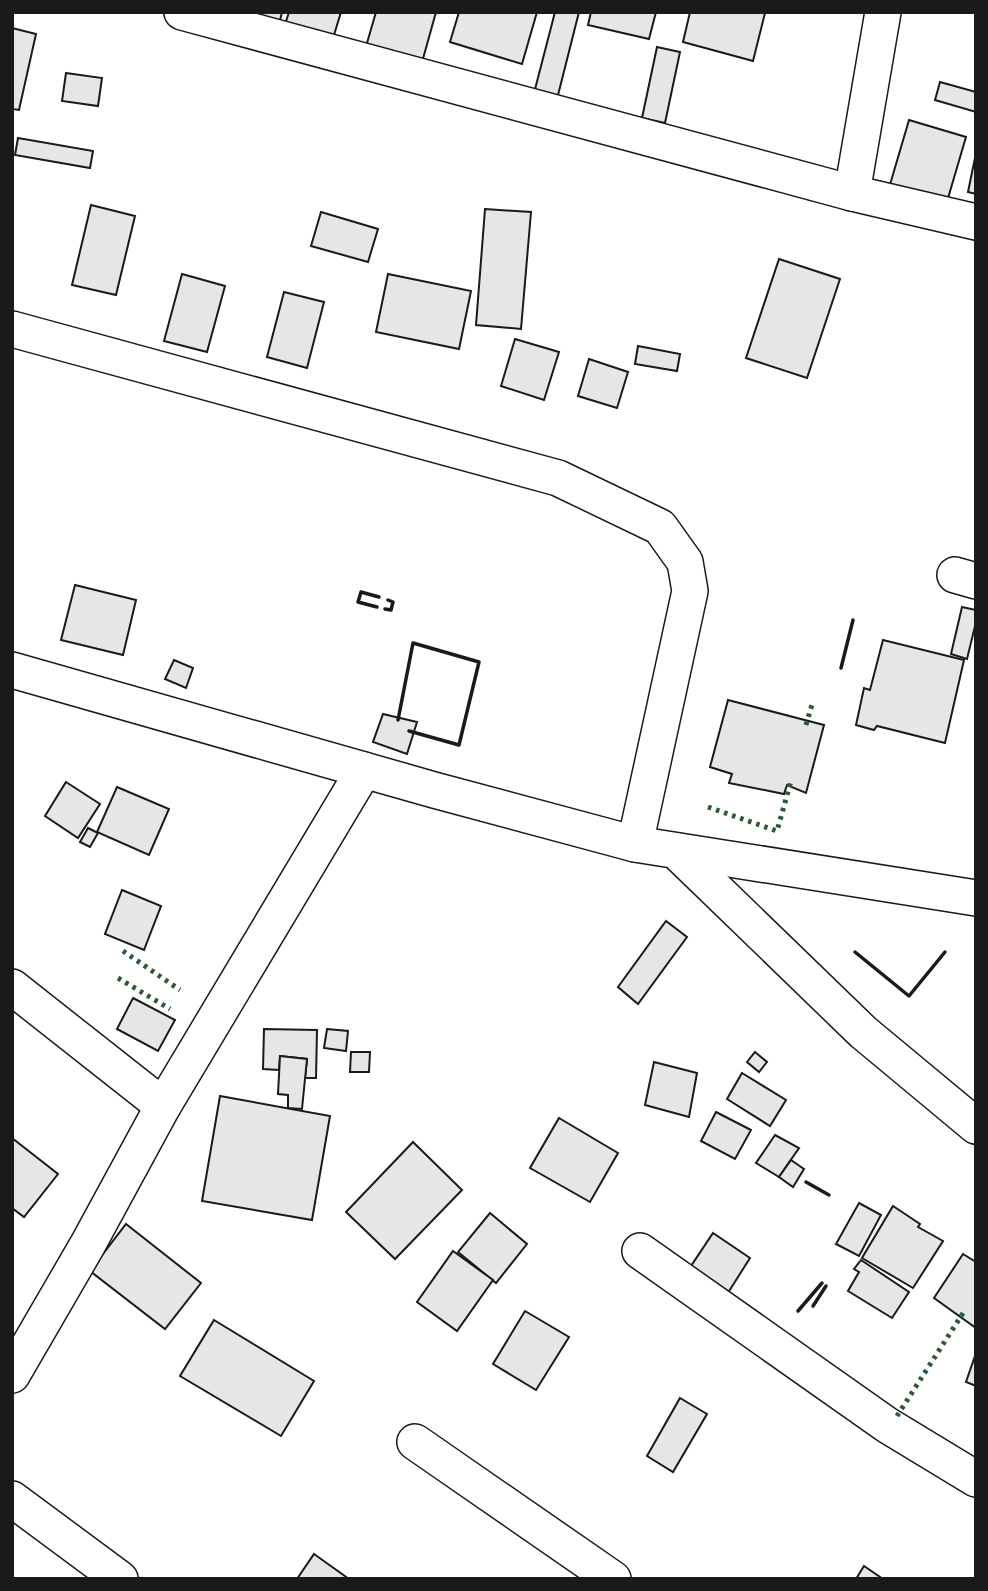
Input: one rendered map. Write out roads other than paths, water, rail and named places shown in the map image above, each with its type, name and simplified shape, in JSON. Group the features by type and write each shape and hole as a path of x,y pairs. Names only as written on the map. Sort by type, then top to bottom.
{"street":[{"path":"182,12 852,193 976,222"},
{"path":"852,193 883,12"},
{"path":"12,329 558,478 660,527 685,562 690,591 635,844"},
{"path":"12,670 635,844 976,898"},
{"path":"12,1375 88,1244 163,1106 364,770"},
{"path":"676,850 863,1032 976,1126"},
{"path":"12,987 163,1106"},
{"path":"640,1251 887,1425 976,1479"},
{"path":"415,1442 613,1579"},
{"path":"12,1499 120,1579"}]}
